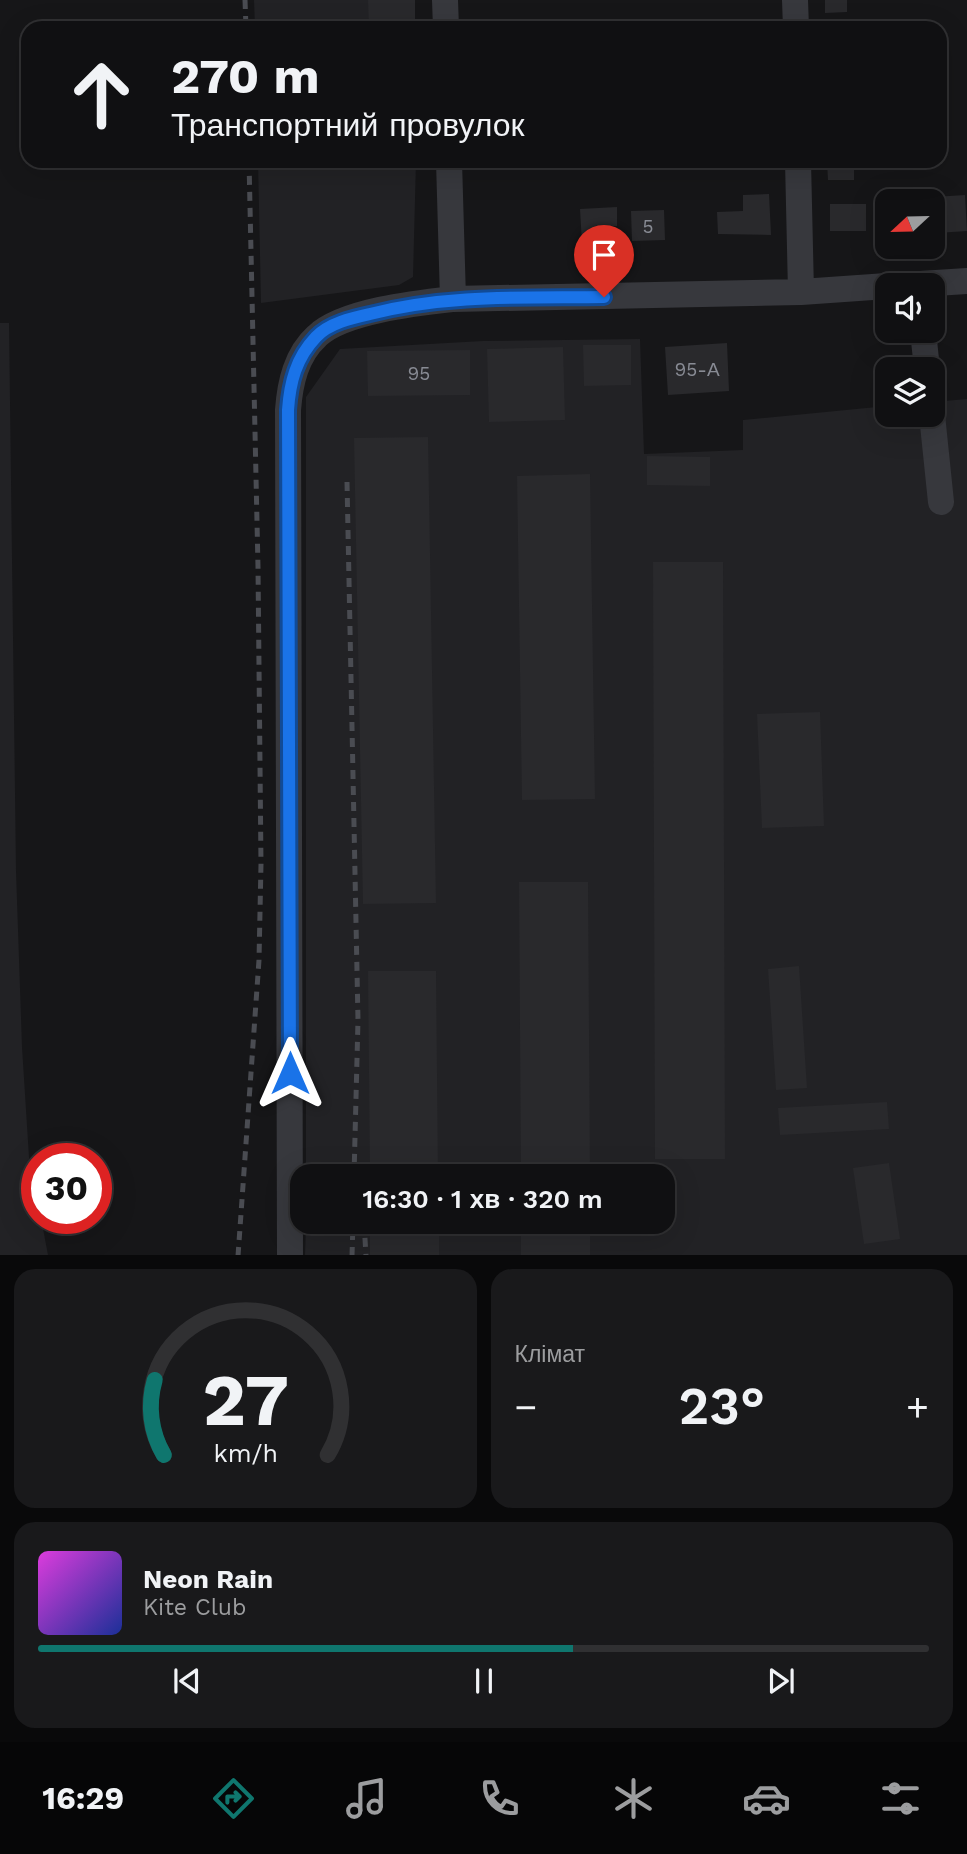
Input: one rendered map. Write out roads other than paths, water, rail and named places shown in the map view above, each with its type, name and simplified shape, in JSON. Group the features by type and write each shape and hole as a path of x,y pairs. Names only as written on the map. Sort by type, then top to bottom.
{"street":[{"path":"445,0 446,21"},
{"path":"795,0 796,21"},
{"path":"449,168 453,299"},
{"path":"798,168 801,292"},
{"path":"945,283 967,281"},
{"path":"290,1255 289,387 295,369 317,335 345,320 414,303 453,299 801,292 875,287"},
{"path":"933,427 941,502"}],"railway":[{"path":"245,0 246,21"},
{"path":"238,1255 259,960 261,864 249,168"},
{"path":"347,482 358,1020 354,1164"},
{"path":"352,1255 353,1234"},
{"path":"365,1234 366,1255"}]}
